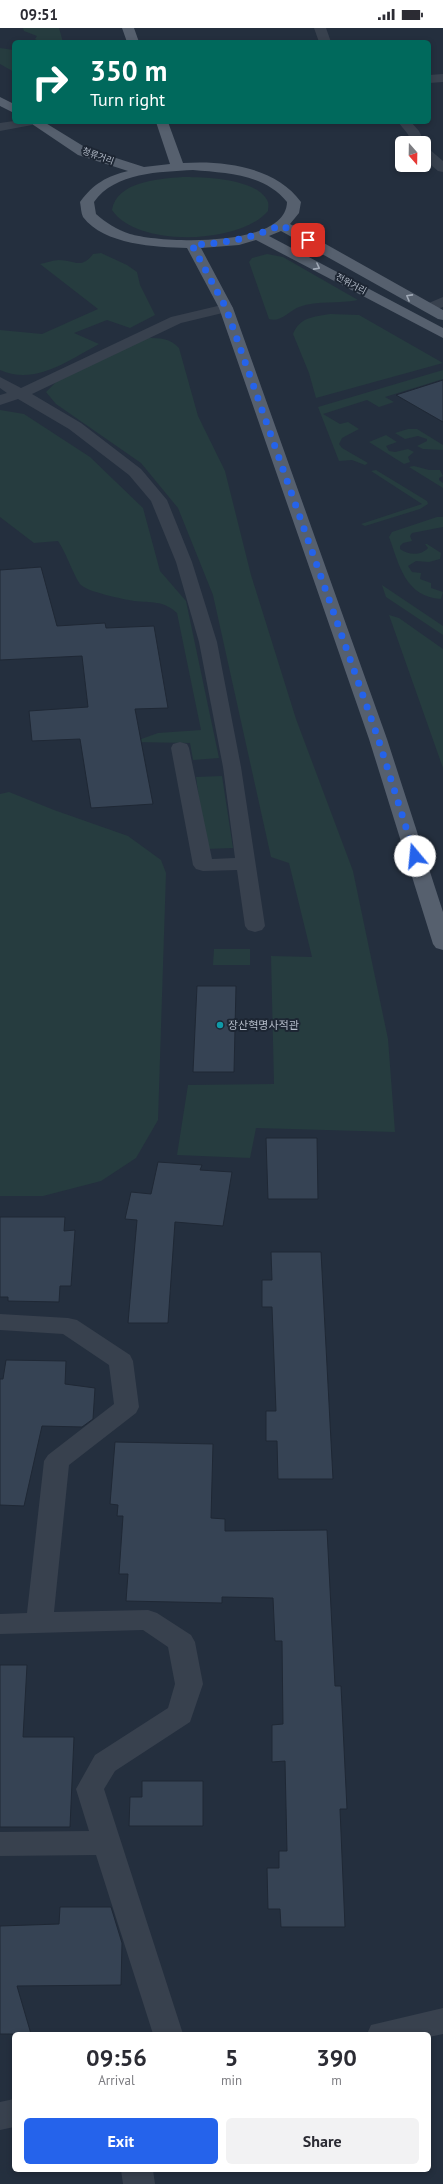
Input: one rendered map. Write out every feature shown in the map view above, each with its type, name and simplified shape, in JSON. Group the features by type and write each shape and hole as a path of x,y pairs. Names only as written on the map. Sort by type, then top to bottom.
{"main road":[{"path":"128,28 132,40"},
{"path":"0,101 12,108"},
{"name":"청류거리","path":"38,124 83,152 143,171"},
{"path":"163,124 178,167"},
{"path":"178,167 222,168 249,173 272,181 287,191 294,202 292,214 281,225 258,236 227,243 192,245 157,243 126,237 102,227 89,215 87,202 96,190 116,179 143,171 178,167"},
{"name":"전위거리","path":"281,225 443,316"},
{"name":"전위거리","path":"258,236 443,334"},
{"path":"192,245 226,308 378,738 443,944"}],"street":[{"path":"320,28 324,40"},
{"path":"431,79 443,78"},
{"path":"0,127 16,124"},
{"path":"406,124 414,131 416,136"},
{"path":"431,158 443,168"},
{"path":"429,308 443,301"},
{"path":"0,400 22,393 176,320 226,308"},
{"path":"0,382 22,393 75,426 135,472 159,500 184,562 208,642 232,767 255,926"},
{"path":"180,748 203,865 246,864"},
{"path":"0,1322 68,1326 121,1361 128,1407 57,1461 39,1623"},
{"path":"0,1624 148,1620 182,1642 189,1684 180,1714 105,1763 90,1789 167,2032"},
{"path":"0,1844 108,1843"},
{"path":"391,2032 443,2021"},
{"path":"0,2116 12,2113"},
{"path":"137,2172 139,2184"}],"green space":[{"path":"23,28 59,28 62,40 36,40 35,39 37,36 24,31"},
{"path":"0,48 12,50 12,71 0,64"},
{"path":"182,177 229,180 253,188 262,194 268,202 268,211 254,222 235,230 213,235 189,237 165,236 143,231 125,222 112,210 116,200 130,187 140,183"},
{"path":"101,253 127,265 137,272 140,285 155,315 130,328 107,320 74,333 99,344 51,369 26,375 13,374 0,370 0,330 42,334 98,309 40,264 54,260 81,263 89,259 93,254"},
{"path":"267,254 283,257 358,300 306,305 295,309 281,318 273,320 269,319 249,262 252,258"},
{"path":"330,314 359,315 443,363 316,398 309,373 293,334 299,324 303,321 313,317"},
{"path":"147,338 168,340 179,348 198,416 225,471 251,575 296,719 353,871 388,1039 395,1132 256,1128 250,1158 177,1155 188,1085 274,1084 271,956 312,957 289,863 271,857 213,595 178,508 141,463 56,404 46,392 57,381"},
{"path":"443,370 443,379 385,397 394,402 379,407 367,400 323,414 340,424 348,422 359,429 342,438 339,444 342,448 368,463 365,465 352,460 339,461 318,407"},
{"path":"0,410 24,414 90,457 143,508 160,571 186,601 219,758 193,760 190,743 133,742 158,733 201,730 177,613 162,604 122,599 85,588 79,582 58,541 34,543 0,517"},
{"path":"408,429 417,429 443,445 443,450 423,449 417,446 427,441 427,439 418,436 405,439 395,433"},
{"path":"386,435 397,442 386,446 389,451 395,452 408,449 414,452 408,457 410,462 404,464 369,442"},
{"path":"414,466 429,470 440,470 443,476 439,478 439,480 443,483 443,488 409,467"},
{"path":"376,470 427,501 428,504 420,509 365,526 361,524 422,504 371,471"},
{"path":"437,517 443,517 443,527 412,533 410,536 412,541 403,543 400,546 400,549 414,554 425,551 428,548 425,544 427,544 441,553 440,559 429,562 416,561 408,566 412,572 421,573 420,579 431,583 431,588 443,592 441,599 429,597 411,586 400,568 389,537 392,532"},
{"path":"382,585 443,626 443,635 386,597"},
{"path":"389,615 399,618 443,649 443,768"},
{"path":"222,776 233,848 206,849 196,777"},
{"path":"9,792 54,810 128,836 161,860 166,873 158,1120 136,1158 101,1181 43,1196 0,1196 0,794"},
{"path":"214,949 250,949 250,965 213,965"}],"building":[{"path":"443,380 443,422 396,395"},
{"path":"41,567 57,626 105,623 106,628 154,626 168,708 135,709 153,804 91,808 80,739 32,741 29,711 88,707 82,656 0,660 0,570"},
{"name":"장산혁명사적관","path":"197,986 236,986 234,1072 193,1072"},
{"path":"266,1138 317,1138 318,1199 268,1199"},
{"path":"158,1162 202,1165 200,1170 232,1172 223,1226 175,1222 168,1323 128,1323 137,1220 125,1219 131,1192 151,1194"},
{"path":"0,1217 65,1217 64,1231 75,1230 71,1286 60,1286 59,1302 8,1301 8,1297 0,1297"},
{"path":"271,1252 321,1252 333,1479 278,1479 277,1441 266,1441 266,1411 276,1411 272,1307 262,1307 262,1280 272,1280"},
{"path":"6,1360 66,1361 65,1384 95,1388 93,1419 82,1427 42,1426 24,1506 0,1505 0,1379 3,1379"},
{"path":"115,1442 213,1444 211,1518 225,1519 225,1531 327,1530 335,1686 341,1686 347,1809 340,1809 345,1927 281,1927 280,1909 268,1909 267,1868 279,1868 279,1851 287,1851 285,1761 272,1762 272,1725 283,1724 282,1641 275,1641 273,1598 222,1597 222,1603 126,1601 128,1574 119,1574 123,1516 117,1516 118,1505 110,1504"},
{"path":"0,1665 27,1665 23,1737 74,1737 70,1827 0,1827"},
{"path":"142,1781 203,1781 203,1826 129,1826 130,1797 142,1797"},
{"path":"60,1907 111,1907 122,1943 121,1985 17,1986 30,2032 12,2032 12,2034 0,2034 0,1926 59,1924"}],"place":[{"name":"장산혁명사적관","path":"220,1025"}],"route":[{"path":"308,240 281,225 258,236 227,243 192,245 226,308 378,738 415,856"}]}
